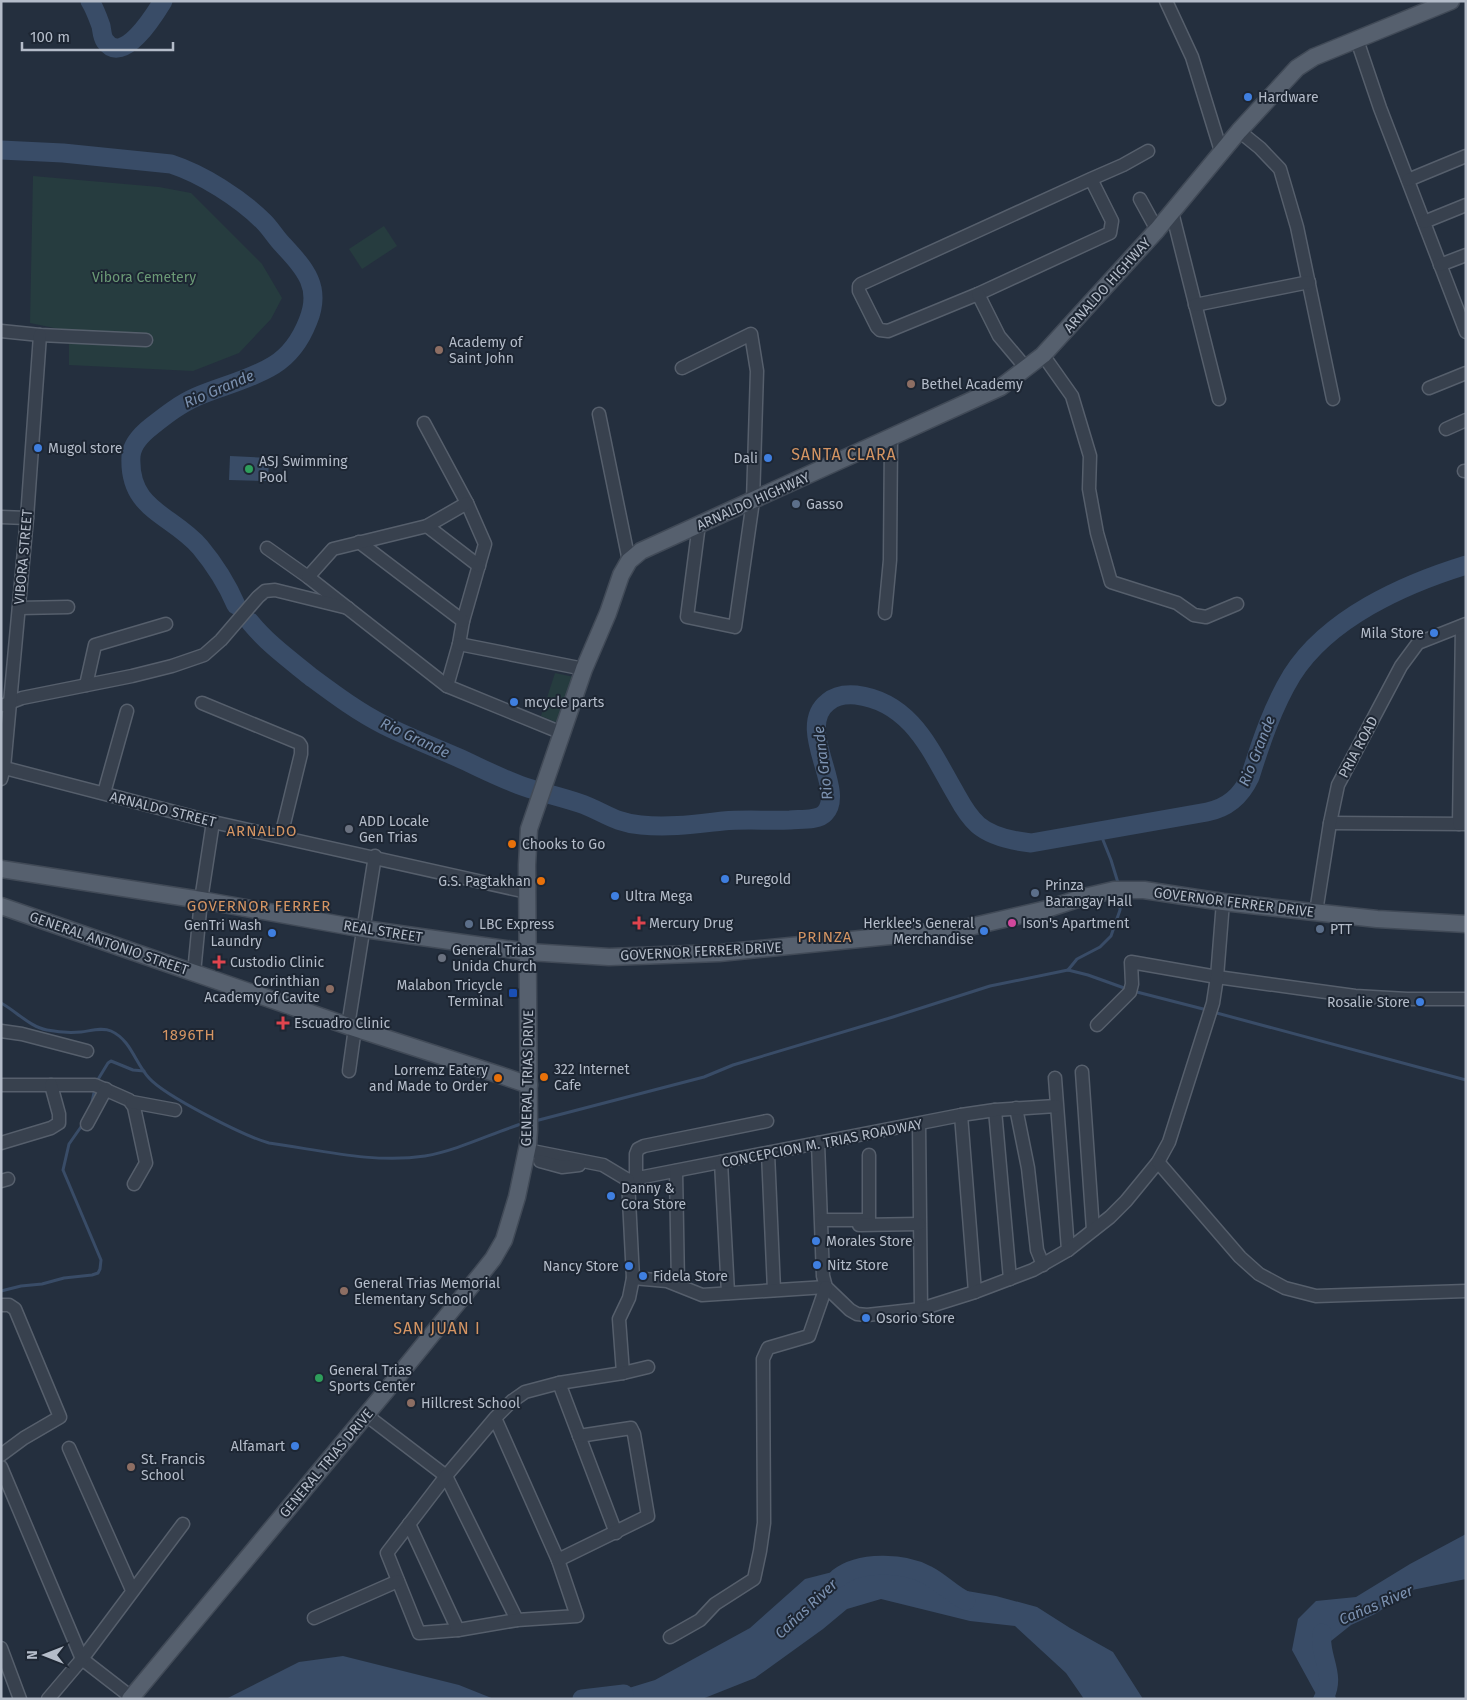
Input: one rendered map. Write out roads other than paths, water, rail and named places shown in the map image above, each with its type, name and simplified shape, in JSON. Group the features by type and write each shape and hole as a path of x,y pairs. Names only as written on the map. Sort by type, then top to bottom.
{"main road":[{"name":"ARNALDO HIGHWAY","path":"528,952 527,854 529,829 584,669 608,613 621,575 630,561 641,551 1001,387 1034,362 1157,230 1221,151 1297,68 1314,57 1451,1"},
{"name":"REAL STREET","path":"1,870 201,900 364,929 528,952"},
{"name":"GOVERNOR FERRER DRIVE","path":"528,952 609,957 720,953 914,935 961,929 1047,909 1084,896 1114,890 1144,890 1223,902 1378,919 1466,924"},
{"name":"GENERAL ANTONIO STREET","path":"1,906 529,1086"},
{"name":"GENERAL TRIAS DRIVE","path":"130,1698 366,1415 493,1259 504,1240 517,1197 529,1130 528,952"}],"street":[{"path":"1166,1 1192,57 1221,151"},
{"path":"1357,40 1380,108 1440,265 1461,306 1466,332"},
{"path":"1239,131 1260,148 1280,169 1297,227 1333,399"},
{"path":"1091,179 1112,221 1110,233 981,292 883,331 877,327 859,288 861,284 1091,179 1122,165 1148,151"},
{"path":"1408,180 1466,156"},
{"path":"1140,199 1157,230"},
{"path":"1424,222 1466,205"},
{"path":"1172,212 1219,399"},
{"path":"1440,265 1466,255"},
{"path":"1195,305 1308,282"},
{"path":"981,292 1003,334 1072,396 1090,456 1089,489 1097,533 1111,582 1177,603 1194,615 1206,617 1238,604"},
{"path":"1,331 40,335 146,340"},
{"path":"682,368 751,334 757,370 753,501 735,627 687,617 699,524"},
{"name":"VIBORA STREET","path":"2,771 6,704 19,608 27,518 40,335"},
{"path":"1429,388 1466,373"},
{"path":"599,414 630,561"},
{"path":"1446,429 1466,420"},
{"path":"424,423 467,503 485,544 463,621 448,686"},
{"path":"885,613 890,560 891,438"},
{"path":"308,578 333,549 427,526 467,503"},
{"path":"1,517 27,518"},
{"path":"427,526 479,566"},
{"path":"359,542 463,621"},
{"path":"267,548 448,686 562,734"},
{"path":"6,704 22,698 172,666 204,655 216,646 265,591 275,590 348,608"},
{"path":"19,608 68,608"},
{"path":"86,685 95,645 166,624"},
{"path":"1330,822 1462,824 1464,625"},
{"name":"PRIA ROAD","path":"1316,912 1330,822 1338,785 1401,666 1418,643 1464,625"},
{"path":"459,644 584,669"},
{"path":"202,703 299,743 301,746 281,836"},
{"path":"104,794 127,711"},
{"name":"ARNALDO STREET","path":"2,771 214,822 375,856 527,892"},
{"path":"194,972 201,900 214,822"},
{"path":"349,1072 352,1027 375,856"},
{"path":"818,1143 823,1276 826,1287 850,1310 857,1314 867,1315 921,1309 975,1292 1043,1265 1068,1250 1094,1230 1126,1201 1158,1162 1169,1142 1212,1004 1217,977 1223,902"},
{"path":"1097,1025 1131,988 1131,962 1217,977 1355,996 1407,999 1466,999"},
{"path":"1,1031 22,1034 87,1051"},
{"path":"1082,1072 1094,1230"},
{"path":"1055,1078 1068,1250"},
{"path":"1,1085 89,1084 106,1089 132,1102 175,1110"},
{"path":"1,1143 59,1124 59,1114 51,1085"},
{"path":"87,1124 106,1089"},
{"path":"132,1102 146,1163 134,1184"},
{"name":"CONCEPCION M. TRIAS ROADWAY","path":"632,1180 962,1115 995,1110 1056,1106"},
{"path":"1016,1108 1028,1168 1037,1250 1043,1265"},
{"path":"995,1110 1010,1279"},
{"path":"962,1115 975,1292"},
{"path":"623,1373 619,1319 629,1298 633,1278 632,1180 638,1149 644,1146 767,1120"},
{"path":"919,1124 921,1309"},
{"path":"526,1153 562,1166 603,1165 632,1180"},
{"path":"768,1153 774,1290"},
{"path":"822,1222 869,1220 869,1155"},
{"path":"721,1162 728,1293"},
{"path":"1158,1162 1240,1257 1258,1274 1285,1288 1316,1296 1466,1291"},
{"path":"676,1171 678,1285"},
{"path":"822,1222 919,1224"},
{"path":"633,1278 667,1281 702,1295 826,1287"},
{"path":"670,1637 700,1620 715,1604 754,1578 764,1523 763,1359 768,1348 809,1336 826,1287"},
{"path":"1,1305 9,1305 15,1309 60,1417 24,1438 1,1455"},
{"path":"495,1418 558,1560 577,1616 517,1620 458,1630 419,1633 387,1553 446,1476 495,1418 512,1401 526,1392 559,1383 648,1367"},
{"path":"559,1383 616,1533"},
{"path":"366,1415 446,1476 517,1620"},
{"path":"558,1560 648,1516 634,1434 631,1428 626,1427 579,1436"},
{"path":"69,1448 132,1590"},
{"path":"1,1467 4,1482 82,1659 130,1698"},
{"path":"48,1699 82,1659 183,1524"},
{"path":"409,1524 458,1630"},
{"path":"314,1618 398,1582"},
{"path":"1,1648 20,1699"}],"water":[{"name":"ASJ Swimming Pool","path":"230,456 269,458 268,481 229,480"},
{"path":"1466,1534 1466,1579 1412,1590 1375,1614 1351,1625 1326,1645 1324,1670 1336,1698 1312,1699 1316,1694 1292,1650 1298,1619 1316,1601 1356,1597 1410,1564"},
{"path":"852,1567 884,1567 915,1572 944,1587 996,1596 1037,1607 1113,1652 1143,1699 1084,1699 1066,1673 1015,1626 970,1621 881,1599 847,1609 823,1629 755,1678 702,1699 574,1699 606,1695 655,1680 750,1628 805,1579"},
{"path":"343,1656 459,1685 494,1699 226,1699 299,1662"}],"waterway":[{"path":"90,1 99,20 105,41 112,47 121,48 138,36 163,1"},
{"name":"Rio Grande","path":"1,150 63,153 171,164 183,168 208,180 244,204 267,225 298,262 309,279 312,288 312,309 302,334 285,356 274,365 255,375 196,397 179,406 145,432 138,439 132,451 132,474 136,488 144,500 200,547 220,575 236,605"},
{"name":"Rio Grande","path":"250,622 271,644 311,677 374,720 516,784 579,803 632,824 672,826 732,820 782,820 822,816 830,803 830,790 818,742 816,727 819,713 828,702 841,696 856,695 876,700 892,708 919,732 964,808 978,825 1010,840 1031,843 1221,808 1233,800 1246,784 1279,699 1292,675 1307,655 1326,636 1347,620 1393,593 1466,565"},
{"path":"1099,830 1119,886"},
{"path":"1068,970 1077,959 1100,947 1111,936 1120,910 1120,895"},
{"path":"535,1121 704,1077 733,1065 990,986 1068,970 1127,989"},
{"path":"1133,991 1207,1010"},
{"path":"1,1003 29,1022 47,1030 81,1032 100,1029 111,1031 123,1040 144,1072 158,1086 206,1115 269,1143 347,1155 406,1158 450,1150 524,1123"},
{"path":"1213,1012 1466,1080"},
{"path":"97,1081 111,1061 133,1070 144,1071"},
{"path":"92,1102 95,1088"},
{"path":"1,1291 64,1278 92,1275 98,1273 100,1269 101,1260 63,1170 69,1144 83,1124"},
{"name":"Cañas River","path":"838,1578 847,1572 869,1566 882,1565 906,1568 932,1578 966,1601"},
{"name":"Cañas River","path":"1322,1633 1329,1682 1323,1699"},
{"name":"Cañas River","path":"582,1699 624,1694"}],"place":[{"name":"Hardware","path":"1248,97"},
{"name":"Academy of Saint John","path":"439,350"},
{"name":"Bethel Academy","path":"911,384"},
{"name":"Mugol store","path":"38,448"},
{"name":"Dali","path":"768,458"},
{"name":"ASJ Swimming Pool","path":"249,469"},
{"name":"Gasso","path":"796,504"},
{"name":"Mila Store","path":"1434,633"},
{"name":"mcycle parts","path":"514,702"},
{"name":"ADD Locale Gen Trias","path":"349,829"},
{"name":"Chooks to Go","path":"512,844"},
{"name":"Puregold","path":"725,879"},
{"name":"G.S. Pagtakhan","path":"541,881"},
{"name":"Prinza Barangay Hall","path":"1035,893"},
{"name":"Ultra Mega","path":"615,896"},
{"name":"Mercury Drug","path":"639,923"},
{"name":"Ison's Apartment","path":"1012,923"},
{"name":"LBC Express","path":"469,924"},
{"name":"PTT","path":"1320,929"},
{"name":"Herklee's General Merchandise","path":"984,931"},
{"name":"GenTri Wash Laundry","path":"272,933"},
{"name":"General Trias Unida Church","path":"442,958"},
{"name":"Custodio Clinic","path":"219,962"},
{"name":"Corinthian Academy of Cavite","path":"330,989"},
{"name":"Malabon Tricycle Terminal","path":"513,993"},
{"name":"Rosalie Store","path":"1420,1002"},
{"name":"Escuadro Clinic","path":"283,1023"},
{"name":"322 Internet Cafe","path":"544,1077"},
{"name":"Lorremz Eatery and Made to Order","path":"498,1078"},
{"name":"Danny & Cora Store","path":"611,1196"},
{"name":"Morales Store","path":"816,1241"},
{"name":"Nitz Store","path":"817,1265"},
{"name":"Nancy Store","path":"629,1266"},
{"name":"Fidela Store","path":"643,1276"},
{"name":"General Trias Memorial Elementary School","path":"344,1291"},
{"name":"Osorio Store","path":"866,1318"},
{"name":"General Trias Sports Center","path":"319,1378"},
{"name":"Hillcrest School","path":"411,1403"},
{"name":"Alfamart","path":"295,1446"},
{"name":"St. Francis School","path":"131,1467"}],"district":[{"name":"SANTA CLARA","path":"844,454"},
{"name":"ARNALDO","path":"262,831"},
{"name":"GOVERNOR FERRER","path":"259,906"},
{"name":"PRINZA","path":"825,937"},
{"name":"1896TH","path":"189,1035"},
{"name":"SAN JUAN I","path":"437,1328"}],"park label":[{"name":"Vibora Cemetery","path":"144,277"}]}
